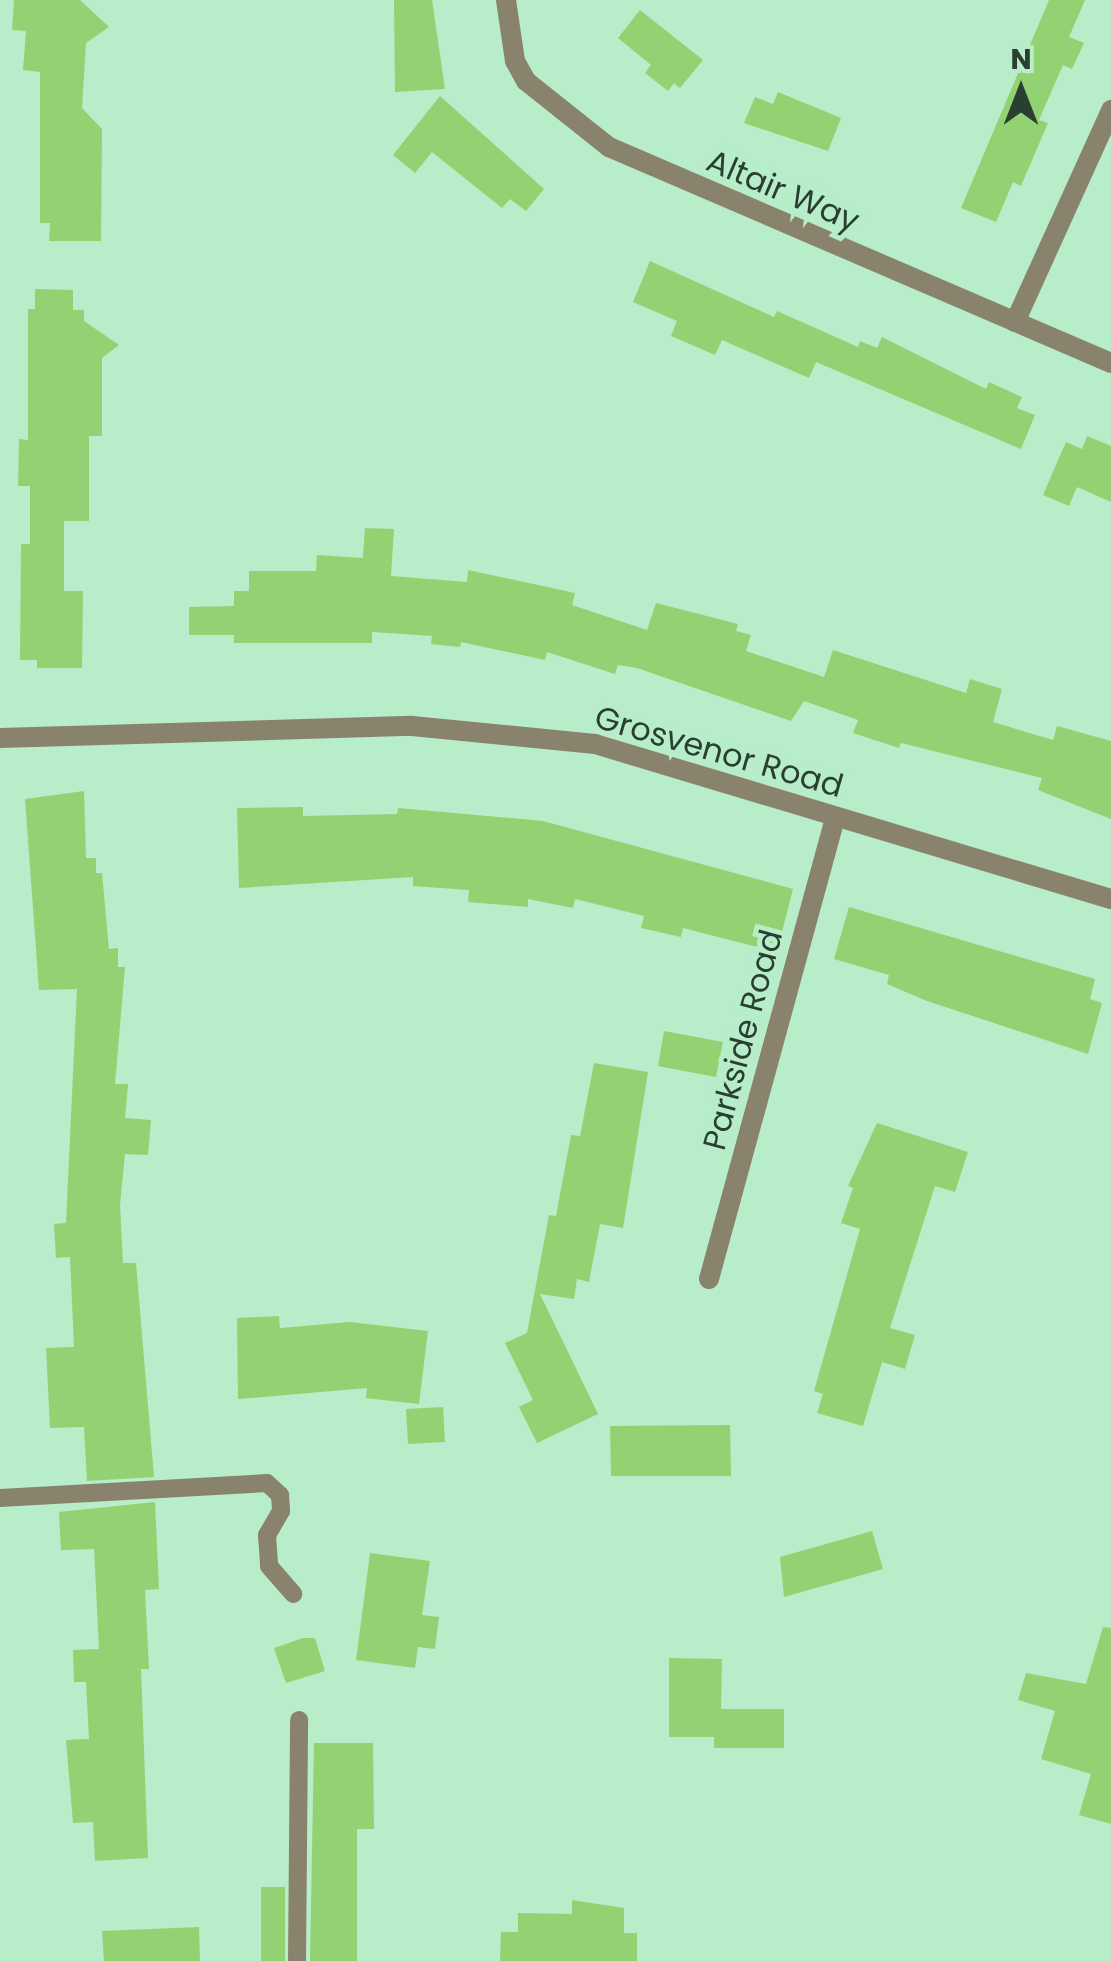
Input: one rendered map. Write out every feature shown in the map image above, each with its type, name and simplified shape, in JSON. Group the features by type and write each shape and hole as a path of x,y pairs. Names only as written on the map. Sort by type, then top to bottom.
{"street":[{"name":"Altair Way","path":"506,0 513,52 526,82 609,147 1111,363"},
{"path":"1015,322 1111,110"},
{"name":"Grosvenor Road","path":"0,738 412,726 506,732 595,744 1111,899"},
{"name":"Parkside Road","path":"710,1278 835,817"}],"lane":[{"path":"0,1498 267,1483 280,1495 282,1511 267,1535 269,1566 293,1594"},
{"path":"297,1961 299,1720"}],"building":[{"path":"14,0 80,0 109,27 86,43 82,108 102,129 101,241 49,241 50,223 40,223 40,72 23,70 26,31 12,30"},
{"path":"394,0 432,0 445,89 395,92"},
{"path":"1049,0 1085,0 1069,37 1084,43 1072,69 1063,65 1039,120 1048,123 1021,186 1013,182 996,222 961,208"},
{"path":"640,10 703,60 680,88 674,83 668,91 645,73 651,65 618,38"},
{"path":"778,92 841,118 828,151 744,123 755,97 773,104"},
{"path":"440,96 544,189 526,211 510,199 502,208 432,152 415,173 393,155"},
{"path":"650,261 774,317 777,311 858,347 860,341 877,348 882,337 986,389 989,382 1022,397 1017,408 1035,415 1021,449 816,362 809,378 722,340 715,355 671,336 677,321 633,302"},
{"path":"35,289 73,290 73,310 84,310 84,321 119,345 102,358 102,436 89,436 89,521 64,521 64,591 83,591 82,668 37,668 37,660 20,660 21,544 30,544 30,486 18,486 19,439 28,440 28,309 35,309"},
{"path":"1087,436 1111,446 1111,502 1077,487 1069,506 1043,495 1066,442 1082,449"},
{"path":"365,528 394,529 391,576 467,582 468,570 575,593 572,605 647,630 656,603 738,624 736,631 751,635 746,651 824,677 833,650 966,693 970,679 1002,689 993,722 1053,740 1057,726 1111,741 1111,819 1038,790 1042,778 901,743 899,748 853,733 858,720 804,701 791,721 637,668 618,665 615,674 547,652 545,660 461,642 460,647 431,644 432,636 372,632 372,643 234,643 234,635 189,635 189,607 234,606 234,591 249,591 249,571 316,571 317,555 363,558"},
{"path":"84,791 86,858 96,858 96,873 102,873 109,949 118,948 118,967 125,967 115,1084 128,1084 125,1118 151,1120 148,1155 125,1154 120,1205 123,1263 136,1263 154,1477 87,1481 84,1427 50,1428 46,1348 74,1347 70,1257 56,1258 54,1224 66,1223 77,989 39,990 25,799"},
{"path":"303,807 303,816 397,814 398,808 543,821 793,889 777,952 683,928 681,937 641,928 644,916 575,899 573,908 528,899 528,907 468,902 469,890 413,886 413,877 239,888 237,808"},
{"path":"849,907 1095,979 1090,999 1102,1003 1088,1054 927,1001 887,984 889,975 834,959"},
{"path":"664,1031 723,1042 716,1077 658,1066"},
{"path":"594,1063 648,1072 623,1228 600,1224 589,1282 577,1279 574,1299 540,1294 598,1414 537,1443 519,1407 533,1400 505,1343 527,1333 549,1215 556,1216 571,1135 580,1136"},
{"path":"877,1123 968,1152 955,1192 935,1186 890,1328 915,1335 905,1369 882,1362 863,1426 817,1413 823,1394 814,1391 860,1229 841,1223 853,1188 848,1186"},
{"path":"279,1316 280,1328 350,1322 428,1331 419,1404 366,1398 367,1388 238,1399 237,1318"},
{"path":"443,1407 445,1442 408,1444 406,1409"},
{"path":"730,1425 731,1476 611,1476 610,1426"},
{"path":"155,1502 159,1589 145,1590 149,1669 141,1669 148,1858 95,1861 93,1822 73,1823 66,1740 89,1739 86,1682 74,1682 73,1650 99,1649 94,1549 61,1550 59,1512"},
{"path":"872,1531 883,1569 784,1597 780,1557"},
{"path":"370,1553 430,1561 422,1615 439,1617 435,1649 418,1647 415,1668 356,1660"},
{"path":"1103,1627 1111,1628 1111,1824 1079,1815 1091,1774 1041,1759 1055,1711 1018,1700 1026,1673 1086,1684"},
{"path":"315,1638 325,1671 286,1683 274,1648"},
{"path":"669,1658 722,1659 721,1709 784,1709 784,1748 714,1748 714,1737 669,1737"},
{"path":"314,1743 373,1743 374,1829 357,1829 357,1961 310,1961"},
{"path":"261,1887 285,1887 285,1961 261,1961"},
{"path":"572,1900 624,1908 624,1933 637,1933 637,1961 500,1961 501,1932 518,1932 518,1913 572,1914"},
{"path":"199,1927 200,1961 104,1961 102,1931"}]}
